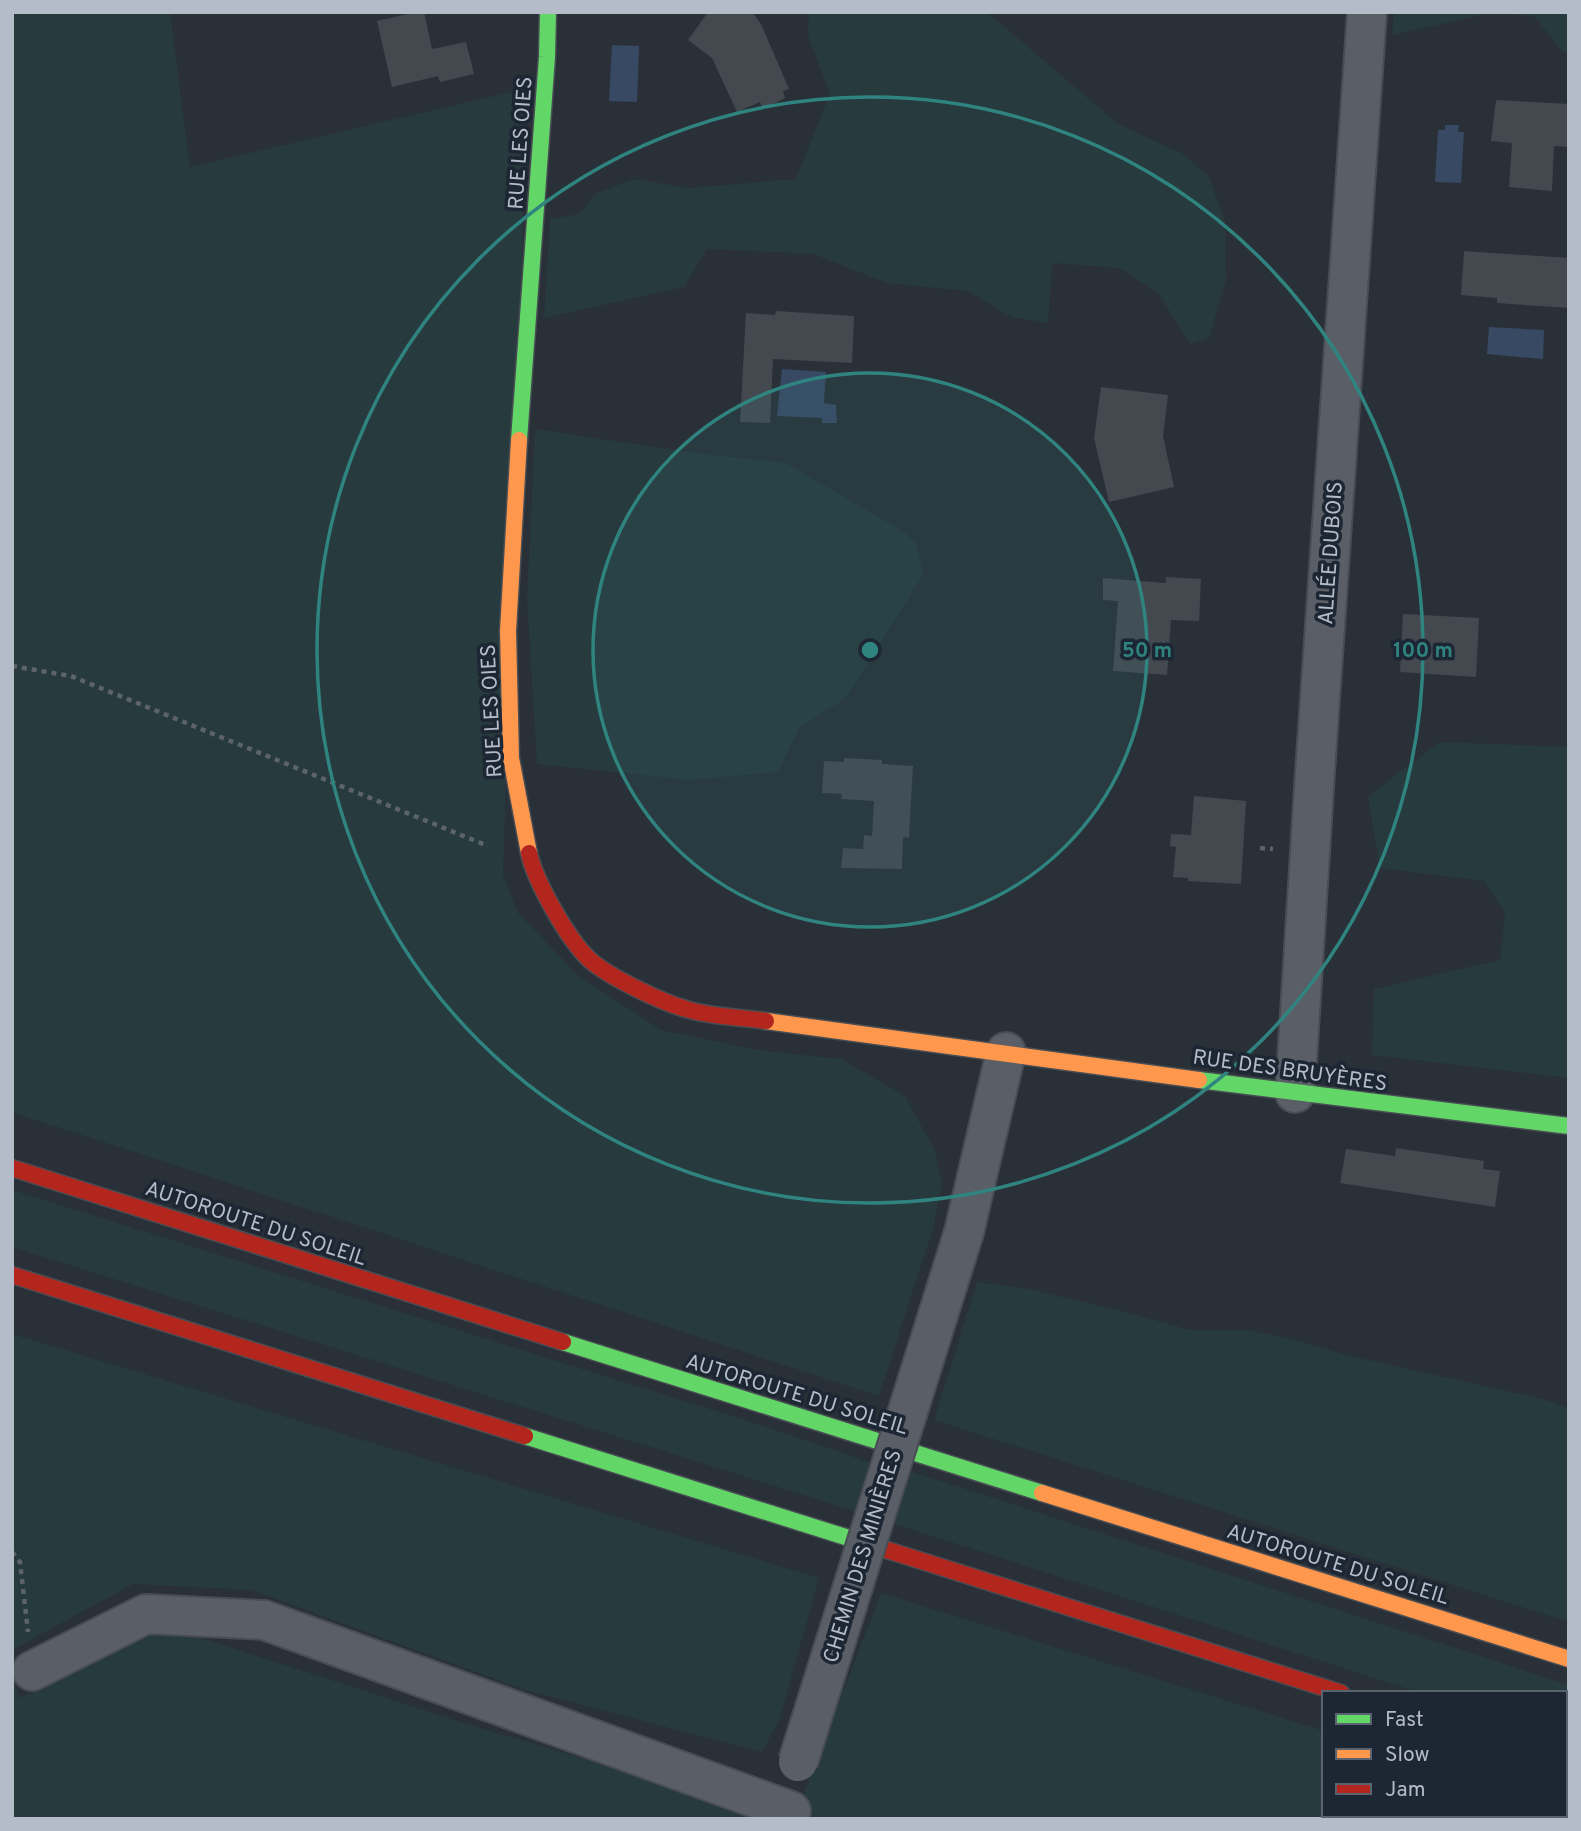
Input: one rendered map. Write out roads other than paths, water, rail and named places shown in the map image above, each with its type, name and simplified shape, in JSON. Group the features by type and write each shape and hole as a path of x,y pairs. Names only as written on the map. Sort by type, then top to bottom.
{"main road":[{"name":"RUE LES OIES","path":"548,12 508,631 511,758 531,863 558,918 590,960 635,988 687,1010 1006,1052"},
{"name":"RUE DES BRUYÈRES","path":"1006,1052 1295,1093 1569,1126"},
{"name":"AUTOROUTE DU SOLEIL","path":"12,1168 1569,1659"},
{"path":"12,1275 1335,1691"}],"street":[{"name":"ALLÉE DUBOIS","path":"1295,1093 1367,12"},
{"name":"CHEMIN DES MINIÈRES","path":"790,1815 798,1762 964,1232 1006,1052"},
{"path":"32,1671 146,1614 264,1620 790,1815"}],"water":[{"path":"612,45 639,46 637,102 609,101"},
{"path":"1445,125 1459,125 1458,132 1464,132 1461,183 1435,182 1438,130 1445,130"},
{"path":"1489,327 1544,330 1543,359 1487,354"},
{"path":"782,369 826,372 824,403 836,405 837,423 822,423 822,418 777,416"}]}
